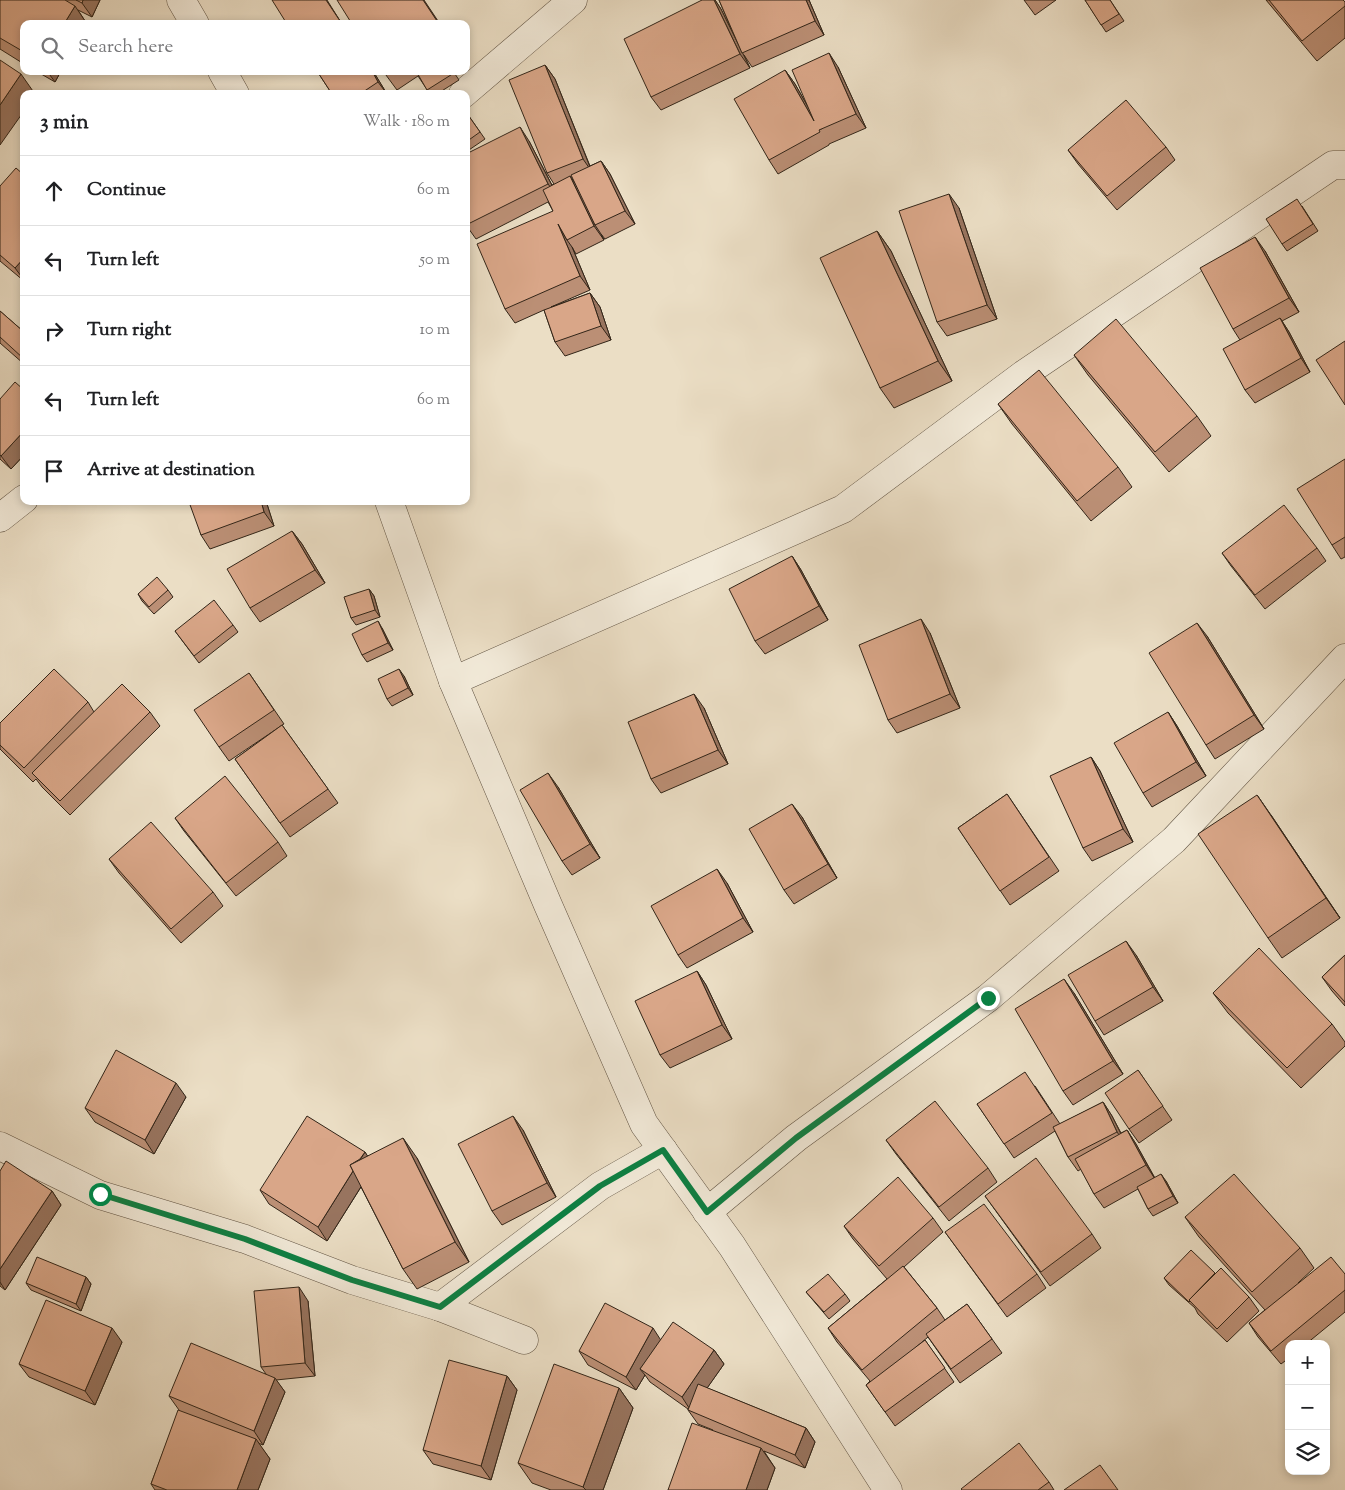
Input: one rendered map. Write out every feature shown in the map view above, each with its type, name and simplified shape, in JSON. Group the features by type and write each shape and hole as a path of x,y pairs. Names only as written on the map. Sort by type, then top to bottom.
{"street":[{"path":"181,0 193,20"},
{"path":"468,90 573,0"},
{"path":"224,75 233,90"},
{"path":"453,681 843,509 1024,374 1333,165 1345,165"},
{"path":"0,518 20,502"},
{"path":"391,505 453,681 644,1124 732,1246 888,1490"},
{"path":"707,1212 796,1138 988,998 1174,840 1345,658"},
{"path":"0,1146 100,1194 245,1239 352,1280 440,1307 524,1340"},
{"path":"440,1307 600,1186 663,1150"}],"building":[{"path":"0,0 65,0 75,6 66,20 20,20 20,50 0,38"},
{"path":"272,0 326,0 339,20 284,20"},
{"path":"337,0 423,0 436,20 350,20"},
{"path":"702,0 714,0 740,54 651,97 624,39"},
{"path":"719,0 806,0 815,21 742,53"},
{"path":"1085,0 1110,0 1119,14 1101,25"},
{"path":"1269,0 1343,0 1345,6 1302,41"},
{"path":"829,53 856,114 819,130 820,132 769,160 734,99 785,70 814,121 792,70"},
{"path":"0,60 20,75 0,105"},
{"path":"545,65 583,159 547,173 509,80"},
{"path":"320,75 374,75 378,82 366,90 329,90"},
{"path":"418,75 451,75 427,90"},
{"path":"1126,100 1166,147 1107,196 1068,150"},
{"path":"470,118 480,132 470,139"},
{"path":"520,127 548,184 470,223 470,152"},
{"path":"601,161 625,211 595,225 571,175"},
{"path":"16,168 20,172 20,262 15,268 0,255 0,186"},
{"path":"570,176 594,226 567,240 558,224 580,276 505,309 477,244 553,211 543,190"},
{"path":"949,194 987,305 937,322 899,211"},
{"path":"1297,199 1313,224 1282,244 1266,219"},
{"path":"877,231 938,361 880,388 820,258"},
{"path":"1255,237 1289,298 1233,329 1200,268"},
{"path":"590,293 601,326 555,342 544,310"},
{"path":"0,311 20,328 20,355 0,337"},
{"path":"1280,318 1301,358 1245,390 1223,349"},
{"path":"1116,319 1197,416 1155,452 1074,355"},
{"path":"1345,341 1345,405 1316,360"},
{"path":"1039,370 1118,467 1077,501 998,404"},
{"path":"15,382 20,386 20,435 1,456 0,455 0,399"},
{"path":"1345,459 1345,537 1332,545 1297,489"},
{"path":"190,505 262,505 264,512 201,535"},
{"path":"1284,505 1317,548 1255,595 1222,553"},
{"path":"292,531 315,570 250,608 227,569"},
{"path":"792,556 819,606 755,641 729,589"},
{"path":"157,577 168,590 149,607 138,594"},
{"path":"369,589 375,610 351,618 344,597"},
{"path":"214,600 233,625 194,656 175,631"},
{"path":"921,619 950,694 888,720 859,645"},
{"path":"378,621 388,643 362,655 352,634"},
{"path":"1197,623 1254,715 1206,745 1149,653"},
{"path":"54,669 88,702 24,768 0,745 0,723"},
{"path":"399,669 408,688 387,699 378,679"},
{"path":"249,673 274,710 219,747 194,710"},
{"path":"122,684 150,712 60,801 32,773"},
{"path":"694,694 718,750 651,779 628,722"},
{"path":"1168,712 1196,762 1143,793 1114,743"},
{"path":"282,725 328,789 280,823 235,759"},
{"path":"1091,757 1123,829 1083,848 1050,776"},
{"path":"548,773 590,844 562,861 520,790"},
{"path":"225,776 278,842 226,883 175,818"},
{"path":"1007,794 1049,857 1000,891 958,828"},
{"path":"1257,795 1326,898 1268,938 1198,834"},
{"path":"792,804 828,864 784,890 749,829"},
{"path":"151,822 213,892 171,929 109,859"},
{"path":"717,869 743,918 678,955 651,906"},
{"path":"1126,941 1153,987 1095,1021 1068,975"},
{"path":"1259,948 1332,1024 1287,1068 1213,993"},
{"path":"1345,955 1345,1002 1322,977"},
{"path":"697,971 722,1025 660,1055 635,1001"},
{"path":"1064,979 1113,1061 1063,1091 1015,1009"},
{"path":"116,1050 176,1083 145,1140 85,1108"},
{"path":"1138,1070 1163,1106 1129,1129 1105,1093"},
{"path":"1025,1072 1052,1113 1004,1144 977,1104"},
{"path":"935,1101 988,1168 939,1207 886,1140"},
{"path":"1103,1102 1117,1132 1068,1157 1053,1127"},
{"path":"307,1116 365,1152 360,1159 350,1165 353,1171 318,1227 260,1190"},
{"path":"513,1116 547,1183 492,1211 458,1144"},
{"path":"1127,1130 1146,1165 1094,1194 1075,1159"},
{"path":"403,1138 455,1242 403,1269 350,1165"},
{"path":"1036,1158 1092,1234 1041,1272 985,1196"},
{"path":"6,1161 52,1191 0,1269 0,1171"},
{"path":"1161,1174 1173,1196 1148,1209 1137,1187"},
{"path":"1234,1174 1300,1248 1252,1292 1185,1217"},
{"path":"898,1177 933,1218 879,1266 844,1226"},
{"path":"984,1204 1037,1274 998,1304 945,1232"},
{"path":"1191,1250 1215,1273 1189,1302 1164,1278"},
{"path":"37,1257 86,1277 76,1304 26,1283"},
{"path":"1331,1257 1345,1274 1345,1290 1271,1351 1249,1323"},
{"path":"903,1266 937,1308 862,1370 828,1328"},
{"path":"1221,1268 1249,1297 1217,1329 1189,1300"},
{"path":"828,1274 845,1294 824,1312 806,1292"},
{"path":"299,1287 305,1363 261,1367 254,1291"},
{"path":"46,1300 112,1328 85,1391 19,1364"},
{"path":"605,1303 653,1328 626,1377 579,1351"},
{"path":"967,1304 992,1339 951,1369 926,1334"},
{"path":"673,1322 714,1350 682,1397 640,1369"},
{"path":"925,1340 945,1368 885,1412 866,1385"},
{"path":"191,1343 275,1378 254,1431 169,1396"},
{"path":"449,1360 507,1376 481,1466 423,1450"},
{"path":"554,1364 619,1388 583,1487 518,1463"},
{"path":"698,1384 806,1428 795,1455 688,1410"},
{"path":"178,1410 256,1439 237,1490 167,1490 151,1484"},
{"path":"692,1423 761,1448 746,1490 668,1490"},
{"path":"1019,1443 1049,1482 1038,1490 961,1489"},
{"path":"1100,1465 1118,1490 1064,1490"}],"route":[{"path":"100,1194 245,1239 352,1280 440,1307 600,1186 663,1150 707,1212 796,1138 988,998"}]}
